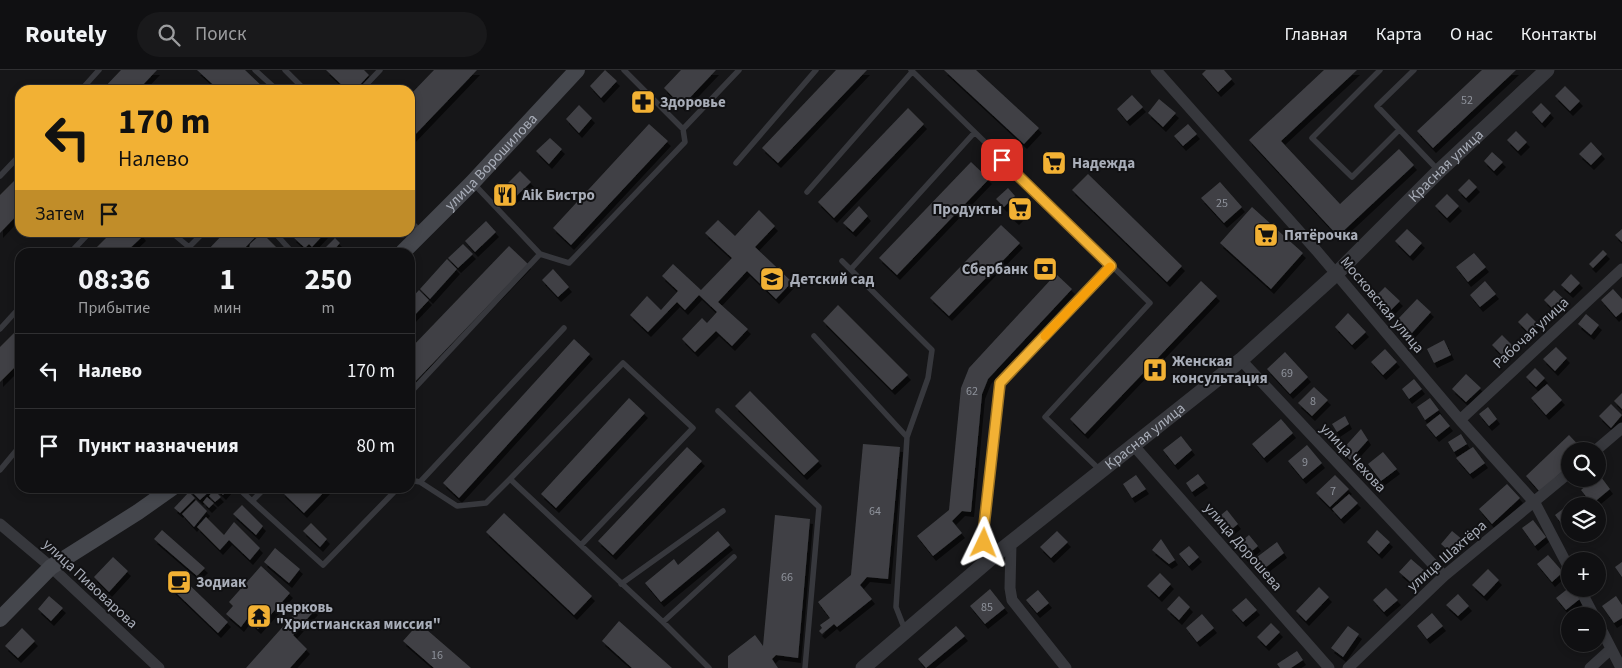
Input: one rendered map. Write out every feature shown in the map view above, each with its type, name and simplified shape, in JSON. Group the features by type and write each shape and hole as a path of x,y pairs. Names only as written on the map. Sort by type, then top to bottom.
{"main road":[{"name":"улица Ворошилова","path":"407,248 472,183 577,70"},
{"path":"0,619 52,567 165,493"}],"street":[{"name":"Московская улица","path":"1156,70 1534,503 1561,553"},
{"name":"Красная улица","path":"863,668 990,559 1241,360 1336,274 1439,171 1547,70"},
{"name":"Рабочая улица","path":"1460,420 1622,269"},
{"name":"улица Чехова","path":"1241,360 1444,576"},
{"path":"1606,442 1622,428"},
{"name":"улица Дорошева","path":"1134,446 1329,668"},
{"name":"улица Шахтёра","path":"1348,668 1444,576 1561,480"},
{"name":"улица Пивоварова","path":"0,524 52,567 159,668"},
{"path":"1010,543 1010,588 1012,600 1066,668"},
{"path":"1606,639 1621,668"},
{"path":"1590,668 1611,649"}],"lane":[{"path":"86,85 99,70"},
{"path":"255,70 272,85"},
{"path":"285,70 300,85"},
{"path":"366,85 380,70"},
{"path":"472,183 540,254 570,263 685,142 683,129 624,70"},
{"path":"683,129 739,70"},
{"path":"736,163 816,70"},
{"path":"1380,70 1312,138 1352,176 1399,130"},
{"path":"1414,70 1377,106 1439,171"},
{"path":"806,192 912,71 1150,304 1045,417 1101,472"},
{"path":"851,269 974,133"},
{"path":"0,176 15,160"},
{"path":"415,226 422,233"},
{"path":"75,248 85,237"},
{"path":"177,237 189,247 199,237"},
{"path":"278,237 288,248"},
{"path":"415,388 540,254"},
{"path":"842,261 932,350 928,378 907,437 896,607 906,632"},
{"path":"990,559 983,535 1000,383 1111,266"},
{"path":"0,329 15,312"},
{"path":"420,482 564,328"},
{"path":"814,336 907,437"},
{"path":"415,481 420,482 457,506 486,503 623,363 694,428 581,545"},
{"path":"718,412 819,507 805,668"},
{"path":"0,470 15,452"},
{"path":"510,479 663,622 709,668"},
{"path":"243,493 322,565 393,493"},
{"path":"252,501 260,493"},
{"path":"621,584 723,511"},
{"path":"663,622 734,557"}],"building":[{"path":"121,70 157,70 143,85 107,85"},
{"path":"197,70 245,70 261,85 214,85"},
{"path":"326,70 364,70 369,75 360,85 342,85"},
{"path":"434,70 477,70 415,135 415,90"},
{"path":"605,70 617,81 601,98 590,86"},
{"path":"681,70 716,70 682,106 664,88"},
{"path":"836,70 867,70 778,163 762,148"},
{"path":"944,70 976,70 1039,128 1024,144"},
{"path":"1206,70 1224,70 1232,79 1218,92 1202,74"},
{"path":"1324,70 1357,70 1281,141 1340,204 1399,149 1414,165 1338,236 1249,140"},
{"path":"1482,70 1516,70 1433,148 1417,131"},
{"path":"1565,86 1580,101 1570,111 1555,96"},
{"path":"1132,95 1143,107 1127,121 1117,109"},
{"path":"1159,99 1176,113 1163,127 1148,113"},
{"path":"1541,103 1551,113 1542,123 1532,112"},
{"path":"579,105 592,118 579,133 566,119"},
{"path":"908,108 924,124 834,218 818,202"},
{"path":"649,124 668,141 571,245 553,228"},
{"path":"1188,124 1197,134 1183,146 1174,136"},
{"path":"1516,131 1527,142 1518,151 1507,140"},
{"path":"550,138 562,149 549,164 536,151"},
{"path":"1591,142 1602,154 1591,165 1579,154"},
{"path":"1492,152 1503,162 1494,171 1484,161"},
{"path":"971,162 989,179 897,275 879,258"},
{"path":"520,171 531,182 509,203 499,192"},
{"path":"1088,174 1182,266 1167,282 1072,190"},
{"path":"1469,179 1477,187 1466,198 1458,190"},
{"path":"15,180 15,217 0,233 0,195"},
{"path":"1220,182 1242,207 1224,223 1201,198"},
{"path":"1008,188 1015,196 1004,207 996,199"},
{"path":"1447,194 1459,206 1447,218 1435,206"},
{"path":"1019,201 1027,209 1016,220 1008,213"},
{"path":"859,206 868,216 853,232 843,223"},
{"path":"1252,207 1303,253 1271,289 1220,243"},
{"name":"Детский сад","path":"759,210 775,226 755,247 792,282 776,299 747,271 718,302 748,329 732,346 716,331 695,352 682,339 702,318 707,323 717,312 699,295 685,310 677,302 648,332 630,315 647,296 661,310 678,291 662,276 673,264 701,290 732,258 705,233 718,220 735,236"},
{"path":"486,221 496,232 475,252 465,241"},
{"path":"1001,225 1020,243 949,316 930,298"},
{"path":"1407,229 1422,243 1410,256 1395,241"},
{"path":"1622,229 1622,242 1615,235"},
{"path":"107,237 142,237 130,248 96,248"},
{"path":"220,237 255,237 245,248 210,248"},
{"path":"258,237 266,237 277,248 249,248 250,244"},
{"path":"293,237 321,237 312,247 309,244 305,248"},
{"path":"335,238 340,243 336,248 325,248"},
{"path":"463,244 473,254 458,268 448,258"},
{"path":"509,246 528,264 415,382 415,344"},
{"path":"1603,250 1607,254 1593,268 1589,264"},
{"path":"1474,253 1486,267 1468,282 1456,267"},
{"path":"447,259 457,269 430,299 420,289"},
{"path":"553,269 569,287 558,297 542,280"},
{"path":"1056,274 1072,289 988,379 982,394 971,512 962,511 952,521 962,533 933,556 917,536 949,510 961,388 969,368"},
{"path":"1571,274 1580,283 1570,293 1561,285"},
{"path":"1201,281 1217,296 1085,434 1070,419"},
{"path":"1485,281 1496,294 1480,307 1470,295"},
{"path":"1385,287 1400,301 1389,312 1375,297"},
{"path":"1613,289 1622,299 1622,312 1616,317 1601,300"},
{"path":"419,290 429,300 415,315 415,294"},
{"path":"1554,290 1565,300 1555,311 1544,300"},
{"path":"1417,299 1431,312 1412,333 1398,319"},
{"path":"838,305 908,375 892,390 823,321"},
{"path":"1348,313 1366,332 1352,345 1335,327"},
{"path":"1527,313 1538,324 1529,333 1518,322"},
{"path":"1586,314 1599,325 1591,335 1578,324"},
{"path":"15,332 15,367 0,382 0,347"},
{"path":"1502,335 1514,347 1504,357 1492,345"},
{"path":"574,339 590,354 459,498 443,483"},
{"path":"1444,340 1451,355 1434,363 1427,349"},
{"path":"1556,347 1567,358 1555,371 1543,359"},
{"path":"1385,349 1397,362 1383,375 1371,362"},
{"path":"1285,352 1308,377 1290,394 1267,369"},
{"path":"1535,368 1545,378 1536,387 1526,377"},
{"path":"1466,374 1481,388 1466,402 1452,389"},
{"path":"1414,379 1422,389 1409,399 1402,389"},
{"path":"1547,384 1562,400 1546,415 1531,398"},
{"path":"1314,387 1328,400 1312,416 1298,403"},
{"path":"750,391 819,461 804,475 735,406"},
{"path":"1622,393 1622,409 1614,401"},
{"path":"629,398 645,413 556,508 541,494"},
{"path":"1430,398 1439,410 1425,420 1417,407"},
{"path":"1611,404 1622,415 1611,428 1599,416"},
{"path":"1488,407 1497,419 1489,426 1479,414"},
{"path":"1440,414 1450,426 1436,437 1426,425"},
{"path":"1345,416 1349,424 1337,432 1332,424"},
{"path":"1281,419 1293,433 1264,458 1252,444"},
{"path":"1361,429 1368,440 1350,460 1341,451"},
{"path":"1461,434 1467,444 1454,452 1448,442"},
{"path":"1569,435 1576,442 1562,442"},
{"path":"1181,436 1192,450 1175,465 1163,450"},
{"path":"1561,443 1561,472 1540,492 1526,476"},
{"path":"863,444 900,447 888,579 867,577 860,585 872,599 837,627 834,624 822,634 819,631 822,628 820,625 830,618 818,602 851,575"},
{"path":"1307,445 1322,463 1303,479 1288,461"},
{"path":"687,447 702,461 613,555 598,541"},
{"path":"1473,447 1485,463 1470,474 1456,458"},
{"path":"1383,452 1397,469 1381,481 1368,464"},
{"path":"1198,474 1205,483 1192,492 1186,483"},
{"path":"1136,475 1146,489 1132,498 1123,484"},
{"path":"1335,475 1349,489 1330,507 1316,493"},
{"path":"1507,484 1520,498 1492,524 1479,509"},
{"path":"1606,484 1610,489 1600,497 1586,497 1581,490 1585,487 1606,487"},
{"path":"188,493 195,498 180,513 174,508"},
{"path":"193,493 208,493 200,500"},
{"path":"212,493 217,493 221,497 215,502 209,496"},
{"path":"283,493 323,493 304,513"},
{"path":"1349,494 1358,503 1341,519 1332,509"},
{"path":"207,497 214,503 209,508 203,502"},
{"path":"196,500 207,511 194,527 182,514"},
{"path":"242,505 263,526 256,535 233,514"},
{"path":"1227,510 1238,524 1226,534 1215,520"},
{"path":"1561,510 1561,523 1555,515"},
{"path":"504,513 592,596 574,615 486,532"},
{"path":"775,515 810,519 798,658 776,655 772,659 778,668 728,668 728,656 755,635 763,646"},
{"path":"206,517 224,535 234,522 260,548 250,560 229,540 220,550 197,527"},
{"path":"1533,520 1546,537 1535,546 1522,528"},
{"path":"311,523 327,539 320,547 303,531"},
{"path":"162,530 205,568 197,576 154,539"},
{"path":"1377,530 1390,542 1379,554 1367,542"},
{"path":"718,531 730,545 661,602 645,583 674,559 678,565"},
{"path":"1057,531 1068,542 1051,558 1040,547"},
{"path":"1452,531 1463,540 1451,553 1441,544"},
{"path":"1249,535 1258,546 1245,557 1236,546"},
{"path":"1161,539 1175,560 1169,564 1152,550"},
{"path":"1277,542 1284,553 1261,571 1253,560"},
{"path":"1189,546 1199,557 1189,566 1179,554"},
{"path":"275,548 300,569 289,583 264,562"},
{"path":"1548,555 1561,570 1561,574 1552,582 1537,564"},
{"path":"113,557 128,571 109,592 94,577"},
{"path":"1411,559 1426,572 1414,585 1399,572"},
{"path":"1622,562 1622,577 1615,567"},
{"path":"261,566 290,593 258,629 247,619 241,627 226,614 233,606 229,602"},
{"path":"1488,569 1499,580 1484,596 1472,585"},
{"path":"1160,573 1171,584 1159,597 1147,586"},
{"path":"178,574 228,622 218,633 168,585"},
{"path":"1319,587 1329,597 1306,621 1296,611"},
{"path":"1386,588 1398,600 1384,612 1373,600"},
{"path":"990,589 1005,608 985,624 970,606"},
{"path":"1038,590 1049,603 1037,613 1026,600"},
{"path":"1458,594 1469,606 1458,616 1446,605"},
{"path":"1561,594 1561,597 1581,598 1570,607 1564,607 1556,598"},
{"path":"49,596 63,608 51,621 38,609"},
{"path":"1179,596 1190,607 1179,620 1167,609"},
{"path":"1616,596 1622,605 1622,618 1614,623 1606,612 1606,607 1602,606"},
{"path":"1246,598 1257,610 1243,622 1232,610"},
{"path":"305,602 315,610 293,635 307,649 290,668 246,668"},
{"path":"1432,613 1443,626 1427,639 1417,626"},
{"path":"1202,614 1214,628 1197,642 1186,628"},
{"path":"619,621 672,668 632,668 602,641"},
{"path":"419,623 471,668 434,668 403,641"},
{"path":"1271,623 1280,632 1266,646 1257,637"},
{"path":"956,626 965,636 926,668 918,659"},
{"path":"1348,626 1359,634 1343,657 1331,648"},
{"path":"22,628 35,641 18,658 5,646"},
{"path":"1297,651 1303,660 1291,668 1280,668 1277,664"}],"slow traffic":[{"path":"1045,336 1110,267"}],"place":[{"name":"Здоровье","path":"643,102"},
{"name":"Надежда","path":"1054,163"},
{"name":"Aik Бистро","path":"505,195"},
{"name":"Продукты","path":"1020,209"},
{"name":"Пятёрочка","path":"1266,235"},
{"name":"Сбербанк","path":"1045,269"},
{"name":"Детский сад","path":"772,279"},
{"name":"Женская консультация","path":"1155,370"},
{"name":"Зодиак","path":"179,582"},
{"name":"церковь \"Христианская миссия\"","path":"259,616"}],"route":[{"path":"984,543 983,535 1000,383 1111,266 1002,160"}]}
